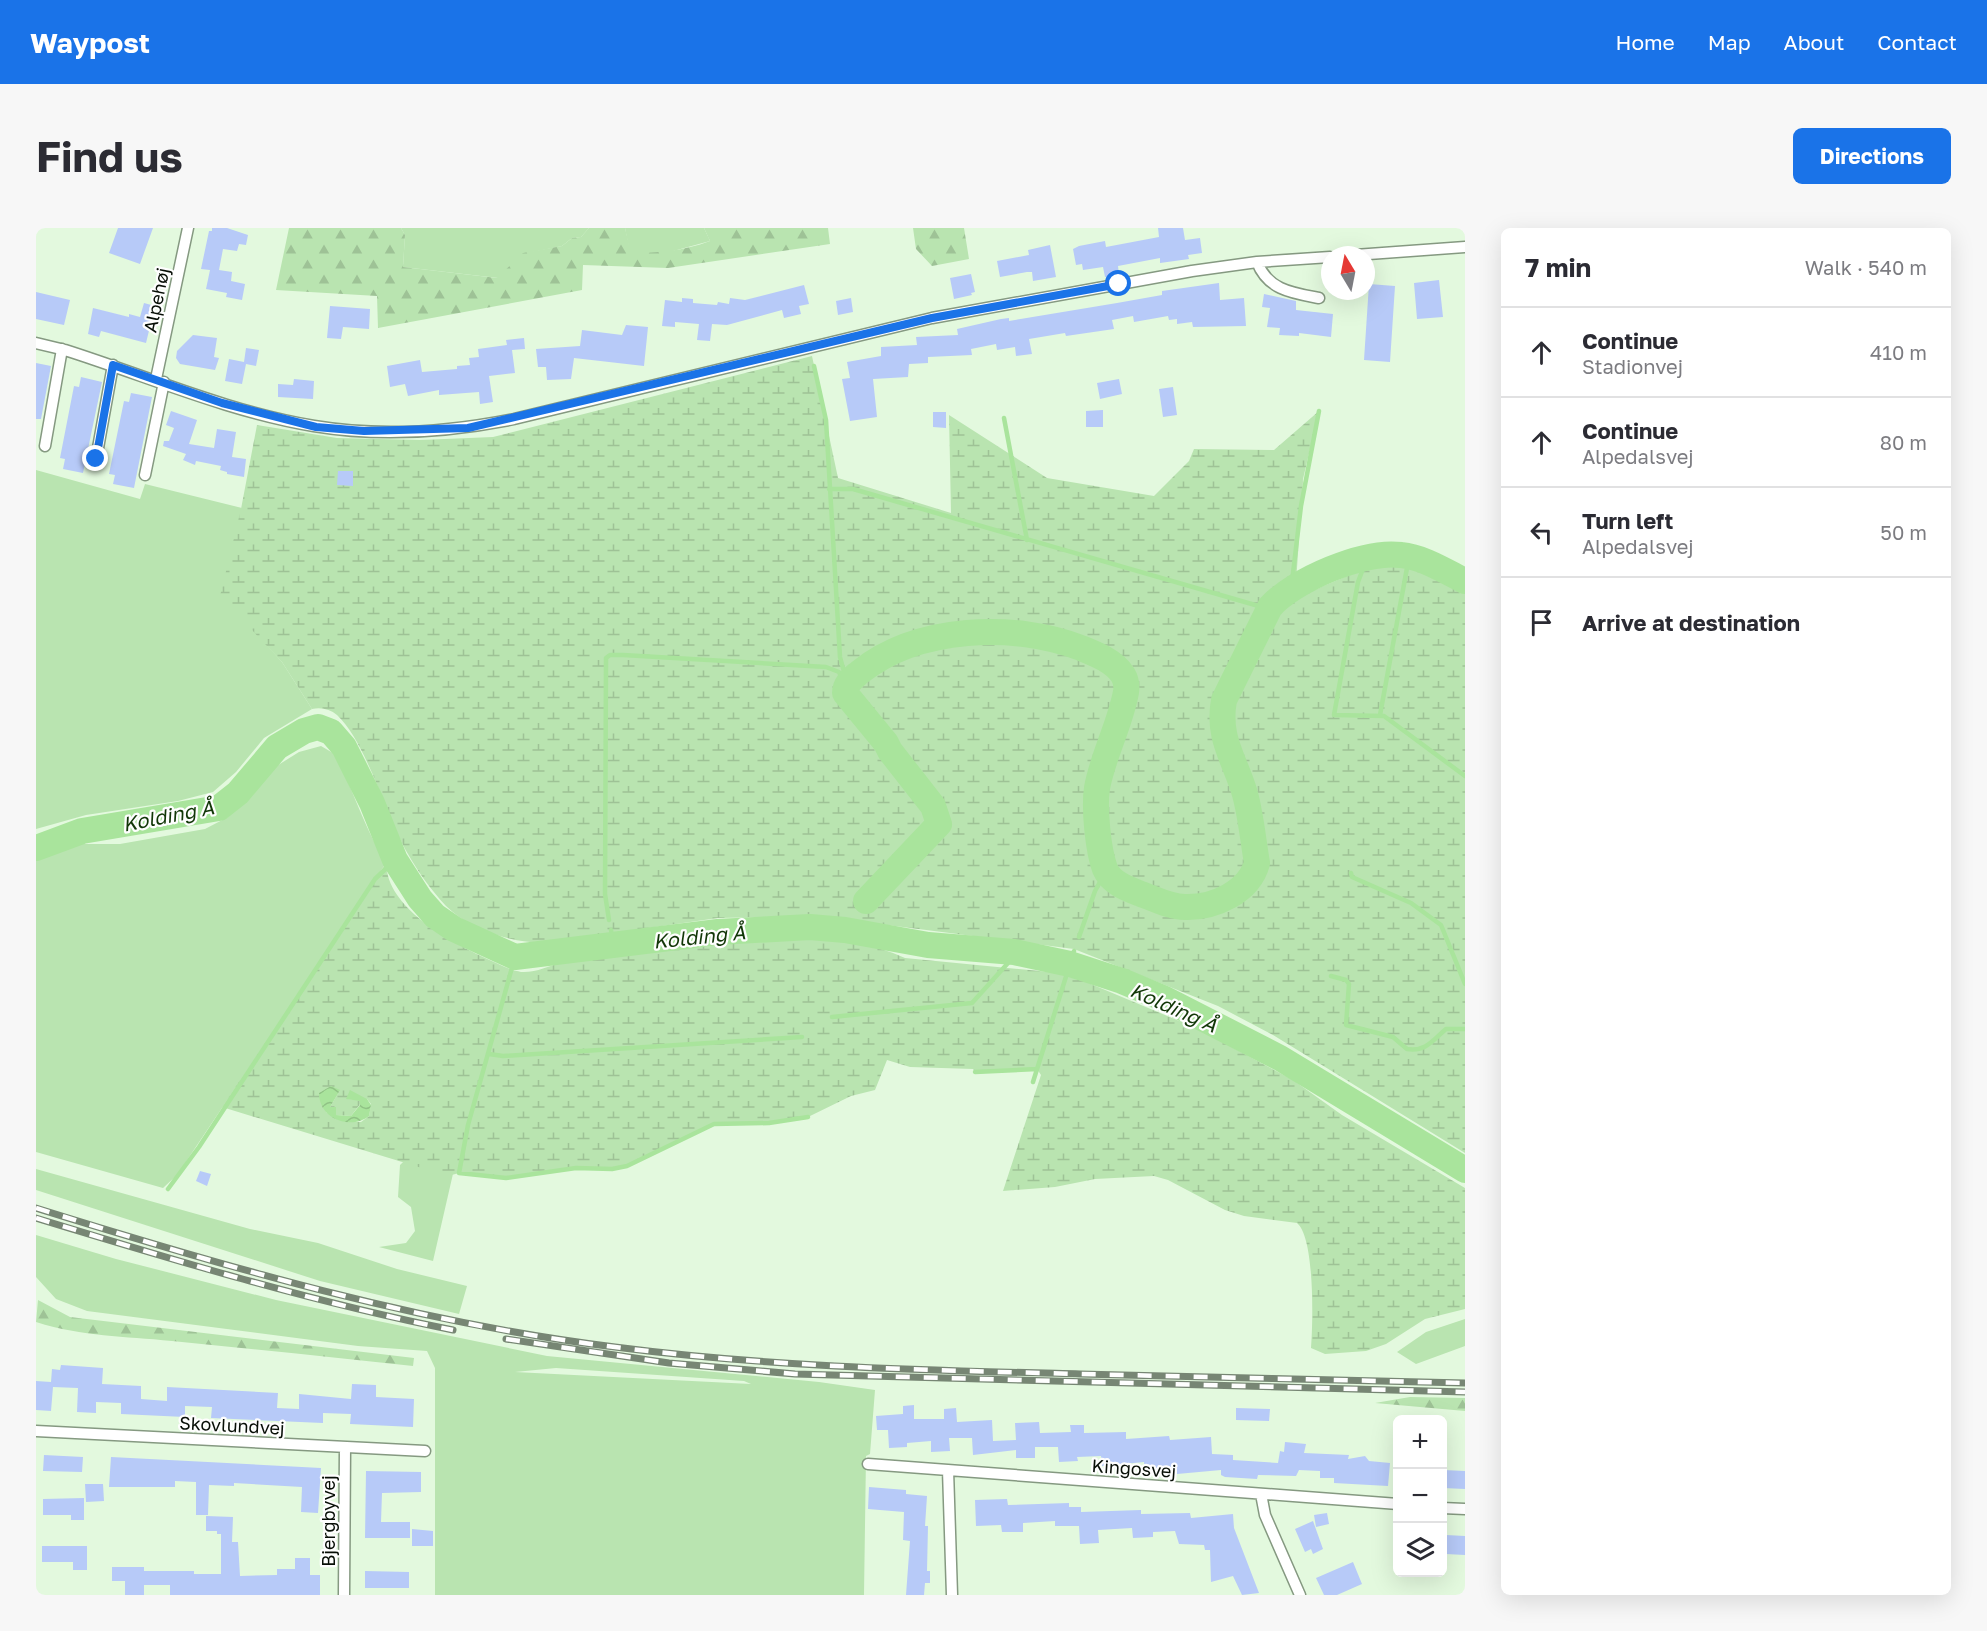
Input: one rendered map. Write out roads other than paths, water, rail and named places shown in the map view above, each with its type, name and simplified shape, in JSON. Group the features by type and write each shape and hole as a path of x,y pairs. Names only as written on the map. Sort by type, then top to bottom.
{"street":[{"name":"Alpehøj","path":"145,475 188,228"},
{"path":"1375,254 1465,247"},
{"path":"36,343 113,365 275,418 316,427 364,431 468,428 932,318 1257,262 1321,258"},
{"path":"1257,262 1266,280 1274,286 1319,298"},
{"path":"45,446 62,349"},
{"path":"96,459 113,365"},
{"name":"Skovlundvej","path":"36,1431 426,1451"},
{"name":"Bjergbyvej","path":"344,1595 345,1447"},
{"name":"Kingosvej","path":"868,1464 1393,1504"},
{"path":"948,1470 952,1595"},
{"path":"1261,1494 1264,1515 1300,1595"},
{"path":"1447,1508 1465,1509"}],"water":[{"path":"331,1086 340,1090 330,1107 336,1107 336,1115 351,1116 360,1105 360,1101 346,1099 350,1090 367,1099 371,1105 369,1116 362,1120 346,1122 330,1116 320,1102 319,1093"}],"waterway":[{"path":"814,366 826,420 840,657 847,683"},
{"path":"1291,590 1301,506 1319,411"},
{"path":"1004,418 1027,540"},
{"path":"829,489 853,489 1269,609"},
{"path":"866,901 939,824 933,806 845,693 846,686 852,679 883,657 909,645 938,637 997,632 1027,634 1055,640 1093,653 1115,666 1124,677 1126,690 1097,788 1097,829 1105,869 1116,882 1131,890 1174,906 1196,907 1218,901 1238,890 1253,873 1257,863 1247,802 1225,738 1222,714 1224,700 1270,607 1312,577 1368,557 1409,556 1434,565 1465,581"},
{"path":"1380,715 1409,557"},
{"path":"1367,558 1358,582 1334,715 1384,716 1465,776"},
{"path":"609,920 605,894 606,658 610,655 623,655 826,667 839,672 845,687"},
{"name":"Kolding Å","path":"36,848 82,831 219,808 238,793 277,747 304,731 318,727 331,732 344,747 372,803 395,860 420,899 435,916 454,929 515,957 718,932 810,927 845,930 928,945 1014,952 1070,964 1122,981 1165,999 1280,1058 1465,1170"},
{"path":"168,1189 199,1147 375,879 395,860"},
{"path":"1079,937 1095,891 1106,871"},
{"path":"1351,873 1352,877 1411,903 1441,925 1465,984"},
{"path":"611,930 613,943"},
{"path":"1033,1082 1074,951"},
{"path":"832,1017 972,1003 1008,963 1014,952"},
{"path":"515,957 468,1125 459,1173 506,1178 576,1168 612,1169 627,1166 714,1124 769,1123 808,1117"},
{"path":"1331,976 1346,980 1349,984 1346,1025 1393,1037 1407,1049 1424,1047 1446,1029 1465,1029"},
{"path":"489,1054 503,1056 802,1037"},
{"path":"975,1072 1037,1069"}],"railway":[{"path":"36,1208 323,1291 468,1323 541,1337 615,1347 731,1359 905,1369 1465,1383"},
{"path":"36,1218 191,1265 295,1293 453,1330"},
{"path":"506,1339 669,1363 795,1374 1465,1392"}]}
